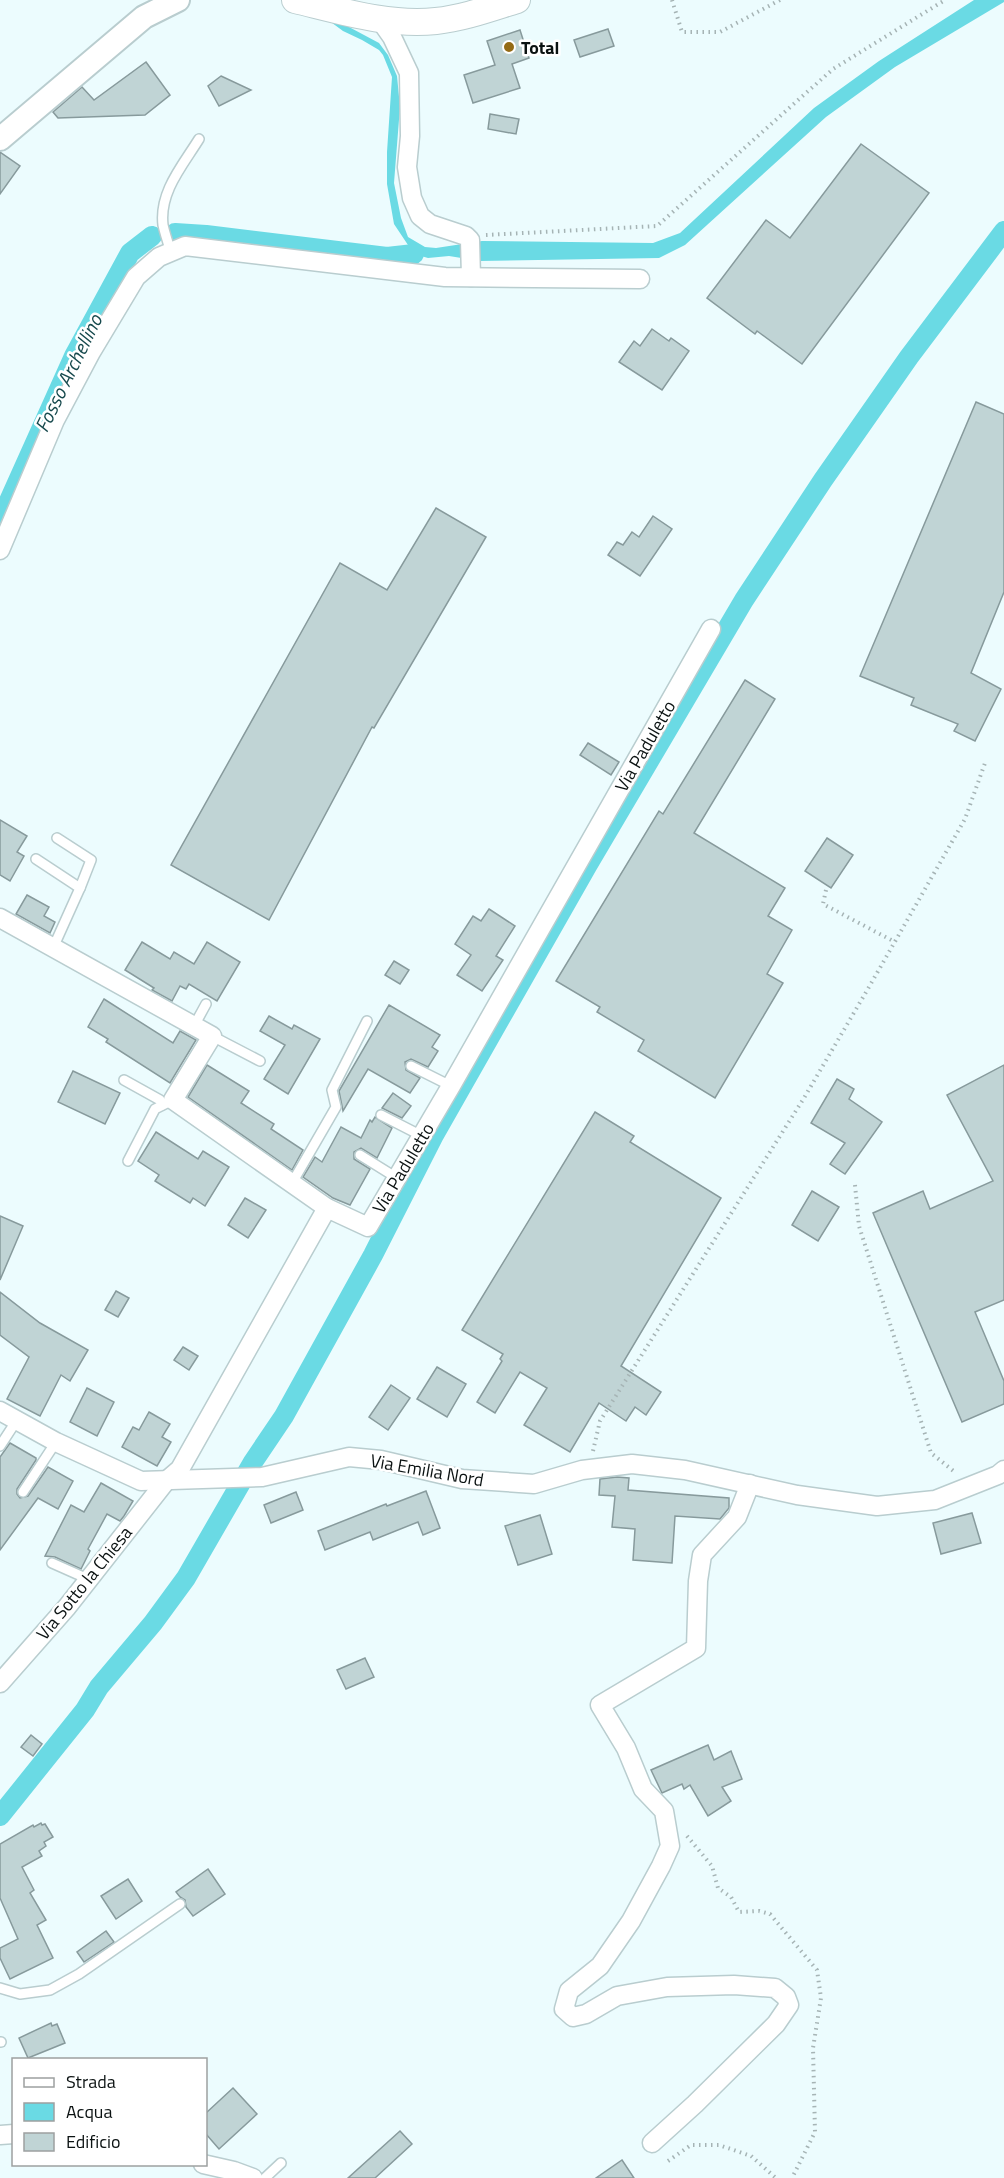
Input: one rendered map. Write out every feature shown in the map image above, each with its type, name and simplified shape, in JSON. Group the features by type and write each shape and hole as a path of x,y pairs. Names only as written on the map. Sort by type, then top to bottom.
{"main road":[{"path":"295,0 331,5 380,20 436,21 488,10 517,0"}],"street":[{"path":"0,139 146,9 178,0"},
{"path":"380,20 392,37 410,73 410,136 407,167 412,198 420,216 430,224 468,238 471,272"},
{"path":"0,550 55,420 91,352 136,277 159,257 185,246 445,277 471,272 640,279"},
{"name":"Via Paduletto","path":"168,1103 327,1208 368,1227 452,1086 711,629"},
{"path":"0,918 212,1036 168,1103"},
{"name":"Via Sotto la Chiesa","path":"2,1676 88,1579 166,1481 180,1469 327,1208"},
{"name":"Via Emilia Nord","path":"0,1411 56,1442 141,1481 262,1477 349,1457 381,1460 462,1479 534,1484 591,1469 632,1464 685,1470 797,1495 877,1506 935,1500 1002,1475"},
{"path":"652,2143 776,2024 789,2005 786,1997 776,1988 734,1985 667,1987 617,1996 586,2014 573,2017 564,2009 569,1991 600,1966 631,1921 670,1846 664,1811 643,1790 626,1748 600,1705 696,1648 698,1581 702,1555 737,1517 750,1484"},
{"path":"207,2165 253,2178"}],"lane":[{"path":"171,252 163,225 163,212 169,186 199,139"},
{"path":"53,948 91,860 57,838"},
{"path":"36,859 80,888"},
{"path":"194,1026 206,1004"},
{"path":"292,1184 336,1107 332,1090 367,1021"},
{"path":"212,1036 260,1061"},
{"path":"411,1066 452,1086"},
{"path":"124,1080 168,1103"},
{"path":"128,1161 155,1109 168,1103"},
{"path":"381,1115 422,1136"},
{"path":"360,1155 397,1178"},
{"path":"0,1446 17,1420"},
{"path":"23,1492 56,1442"},
{"path":"52,1563 88,1579"},
{"path":"0,1988 20,1994 50,1990 96,1963 180,1904"},
{"path":"265,2178 281,2163"}],"path":[{"path":"672,0 682,32 720,32 780,0"},
{"path":"468,238 657,226 833,69 945,0"},
{"path":"591,1469 600,1421 804,1098 965,819 985,763"},
{"path":"826,890 823,904 895,942"},
{"path":"855,1185 860,1226 931,1453 953,1470 968,1487"},
{"path":"668,2161 691,2145 719,2145 751,2156 776,2178"}],"water":[{"path":"301,0 312,0 349,27 379,43 388,55 397,76 400,107 394,183 401,218 408,237 425,247 436,248 482,241 653,243 680,233 814,108 879,61 974,0 1004,0 1004,2 895,67 826,117 685,245 659,258 480,261 449,256 428,258 414,254 394,224 387,184 392,77 383,55 379,50 343,31"}],"building":[{"path":"608,29 614,46 580,57 574,40"},
{"path":"520,30 529,58 512,64 520,88 473,103 464,75 495,65 487,41"},
{"path":"146,62 170,95 145,115 58,118 53,112 82,87 94,100"},
{"path":"221,76 251,90 219,106 208,86"},
{"path":"490,114 519,119 516,134 488,129"},
{"path":"861,144 929,193 802,364 757,331 755,334 707,298 766,220 790,238"},
{"path":"0,152 20,166 0,194"},
{"path":"652,329 669,341 671,338 689,351 662,390 619,362 634,341 640,346"},
{"path":"976,402 1004,414 1004,592 971,673 1001,689 975,741 954,731 958,724 911,705 914,698 860,676"},
{"path":"436,508 486,537 374,728 372,727 269,920 171,865 340,563 387,590"},
{"path":"653,516 672,529 640,576 608,555 617,542 623,545 632,532 639,537"},
{"path":"745,680 775,699 694,833 785,888 768,916 792,930 767,974 783,983 715,1098 638,1051 644,1040 597,1012 600,1007 556,981 659,811 663,814"},
{"path":"588,743 619,762 611,775 580,755"},
{"path":"0,820 27,836 17,852 24,856 10,881 0,875"},
{"path":"827,838 853,855 831,888 805,871"},
{"path":"27,895 49,907 44,916 55,922 50,933 16,914"},
{"path":"489,909 515,926 496,956 503,960 482,991 457,975 471,955 455,944 473,916 481,921"},
{"path":"142,942 170,959 174,952 194,964 207,942 240,962 217,1001 189,984 186,989 180,986 172,1001 152,990 154,988 125,970"},
{"path":"394,961 409,970 400,984 385,975"},
{"path":"104,999 173,1043 180,1031 196,1040 170,1083 106,1042 108,1039 88,1027"},
{"path":"389,1005 440,1035 432,1047 438,1051 428,1067 411,1059 405,1062 406,1070 420,1078 410,1093 368,1069 343,1111 339,1091"},
{"path":"269,1016 292,1029 294,1025 320,1039 288,1094 264,1079 285,1045 260,1031"},
{"path":"207,1065 249,1091 241,1103 274,1124 271,1129 303,1150 292,1170 188,1097"},
{"path":"1004,1065 1004,1300 975,1312 1004,1381 1004,1404 962,1422 873,1213 923,1191 930,1209 993,1181 947,1095"},
{"path":"73,1071 120,1093 105,1124 58,1102"},
{"path":"837,1079 854,1089 849,1099 882,1122 845,1174 830,1164 845,1143 811,1123"},
{"path":"393,1093 411,1106 402,1118 382,1108"},
{"path":"595,1112 634,1136 630,1142 721,1198 621,1366 661,1392 646,1415 635,1407 626,1421 599,1403 570,1452 524,1425 547,1388 520,1372 495,1413 477,1402 502,1361 500,1359 503,1354 462,1330"},
{"path":"375,1117 392,1128 377,1158 361,1148 354,1152 354,1159 370,1169 350,1205 333,1198 303,1177 315,1157 322,1162 341,1127 361,1138 370,1120 372,1122"},
{"path":"156,1132 198,1159 203,1151 229,1167 205,1206 193,1198 190,1203 155,1181 159,1175 138,1161"},
{"path":"812,1191 839,1207 818,1241 792,1225"},
{"path":"245,1198 266,1210 248,1238 228,1225"},
{"path":"0,1216 23,1226 0,1280"},
{"path":"116,1291 129,1298 118,1317 105,1310"},
{"path":"0,1292 40,1323 88,1350 70,1381 61,1375 40,1416 7,1399 29,1357 0,1335"},
{"path":"183,1347 198,1356 189,1370 174,1360"},
{"path":"437,1367 466,1384 447,1417 417,1399"},
{"path":"391,1385 410,1398 388,1430 369,1417"},
{"path":"87,1388 114,1402 97,1436 70,1422"},
{"path":"149,1412 170,1424 162,1437 171,1442 157,1466 122,1447 133,1427 139,1430"},
{"path":"10,1443 36,1458 17,1489 20,1498 28,1496 48,1467 73,1481 58,1509 38,1498 0,1550 0,1457"},
{"path":"629,1478 628,1490 729,1498 729,1508 720,1519 675,1516 672,1563 633,1560 635,1529 612,1527 615,1496 599,1495 600,1479"},
{"path":"101,1483 133,1501 124,1516 120,1521 107,1514 88,1549 90,1551 81,1569 55,1557 45,1556 71,1505 84,1512"},
{"path":"426,1491 440,1528 423,1535 418,1522 373,1540 370,1532 325,1550 318,1531"},
{"path":"296,1492 303,1510 271,1523 264,1505"},
{"path":"972,1513 981,1543 941,1554 933,1523"},
{"path":"540,1515 552,1554 518,1565 505,1526"},
{"path":"365,1658 374,1677 346,1689 337,1670"},
{"path":"31,1735 42,1744 33,1756 21,1747"},
{"path":"708,1745 714,1760 731,1751 742,1779 722,1787 731,1801 708,1816 690,1785 684,1789 682,1784 662,1793 651,1770"},
{"path":"41,1823 45,1824 53,1837 44,1842 46,1846 39,1851 42,1856 22,1867 34,1890 30,1893 46,1920 37,1925 53,1958 10,1979 0,1958 0,1948 18,1939 0,1898 0,1844 33,1825 34,1827"},
{"path":"208,1869 225,1894 193,1916 186,1907 185,1900 176,1892"},
{"path":"128,1879 142,1901 116,1919 101,1896"},
{"path":"106,1931 114,1942 84,1962 77,1952"},
{"path":"51,2023 52,2026 57,2024 65,2043 28,2058 19,2038"},
{"path":"233,2088 257,2114 219,2149 207,2135 207,2112"},
{"path":"400,2131 412,2144 375,2178 348,2178"},
{"path":"622,2160 634,2178 596,2178"}],"waterway":[{"path":"0,1816 186,1578 253,1462 284,1416 373,1255 434,1135 587,866 744,600 823,480 909,357 1004,231"},
{"name":"Fosso Archellino","path":"175,233 387,257 414,254"},
{"name":"Fosso Archellino","path":"0,521 74,356 130,253 152,236"}],"place":[{"name":"Total","path":"509,47"}]}
